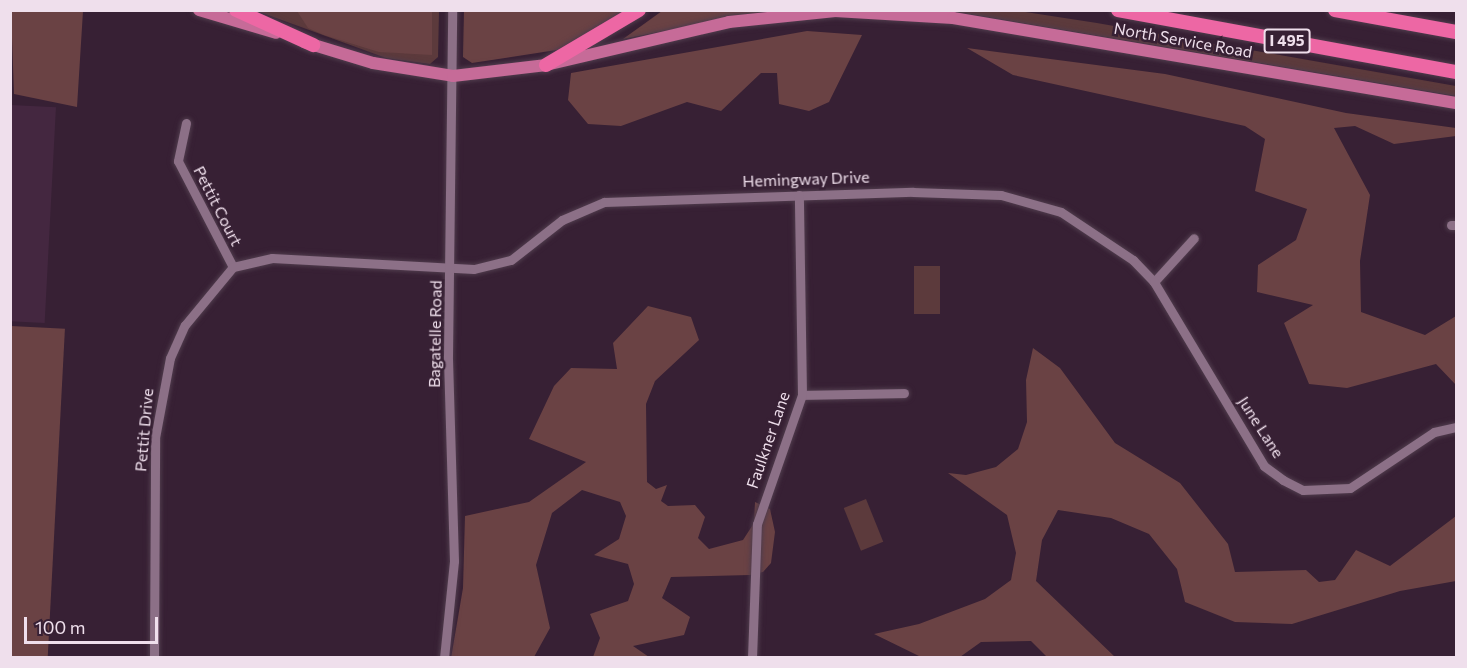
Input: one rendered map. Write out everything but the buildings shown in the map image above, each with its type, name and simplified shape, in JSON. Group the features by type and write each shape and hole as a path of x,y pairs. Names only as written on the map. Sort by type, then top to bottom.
{"highway":[{"path":"236,10 313,45"},
{"path":"546,65 639,10"},
{"name":"I 495","path":"1118,10 1456,72"},
{"path":"1335,10 1456,32"}],"main road":[{"name":"North Service Road","path":"199,10 373,63 453,76 546,65 729,22 835,11 953,18 1456,103"}],"street":[{"name":"Bagatelle Road","path":"444,657 454,561 451,271 452,10"},
{"name":"Pettit Court","path":"186,123 178,161 232,267"},
{"name":"Hemingway Drive","path":"451,271 511,260 562,220 604,202 964,192 1036,203 1095,231 1154,282"},
{"name":"Faulkner Lane","path":"752,657 757,524 802,395 799,195"},
{"path":"1154,282 1194,238"},
{"path":"232,267 293,256 331,264 451,271"},
{"name":"Pettit Drive","path":"154,657 159,396 185,325 232,267"},
{"name":"June Lane","path":"1154,282 1264,465 1283,480 1303,490 1350,488 1434,432 1456,427"},
{"path":"802,395 904,393"}],"shaded area":[{"path":"11,10 83,11 77,107 14,94"},
{"path":"257,11 439,11 438,57 430,64 386,58"},
{"path":"297,11 432,11 432,55 379,52 324,35 308,28"},
{"path":"464,11 624,11 563,49 472,63 463,57"},
{"path":"662,11 767,11 623,39"},
{"path":"951,11 1019,11 1097,23 1456,86 1456,96"},
{"path":"807,31 862,35 829,102 809,111 779,104 777,73 761,73 721,111 687,102 621,126 588,124 568,100 571,73"},
{"path":"967,48 1165,74 1346,113 1456,128 1456,136 1394,144 1355,126 1334,128 1370,195 1360,261 1361,312 1425,335 1456,316 1456,385 1436,364 1347,388 1309,384 1284,323 1313,305 1257,292 1258,265 1296,240 1307,209 1255,191 1265,139 1245,126 1013,75"},
{"path":"11,105 56,107 45,323 10,321"},
{"path":"914,266 940,266 940,314 914,314"},
{"path":"648,306 691,317 699,340 655,381 646,404 647,482 656,489 667,485 661,501 668,506 695,505 705,517 698,538 709,549 743,540 754,523 755,502 770,509 775,532 771,563 763,572 750,575 671,577 662,598 690,617 684,635 633,646 649,657 593,657 600,638 590,614 628,601 634,584 628,564 594,555 619,539 626,516 620,502 582,490 552,513 536,565 550,628 534,657 451,658 463,588 465,516 529,502 586,462 529,439 554,386 571,368 617,369 613,343"},
{"path":"11,326 65,329 48,658 10,657"},
{"path":"1033,348 1060,368 1115,443 1180,483 1228,544 1235,572 1306,570 1319,582 1335,580 1356,550 1390,566 1456,516 1456,581 1400,591 1292,624 1235,622 1185,602 1177,569 1149,534 1111,518 1058,510 1042,540 1036,581 1115,657 1047,657 1031,641 981,642 960,657 921,657 874,634 919,624 985,599 1011,580 1016,553 1007,515 948,473 966,475 996,467 1018,449 1027,422 1026,380"},
{"path":"866,499 883,542 861,551 844,508"}]}
